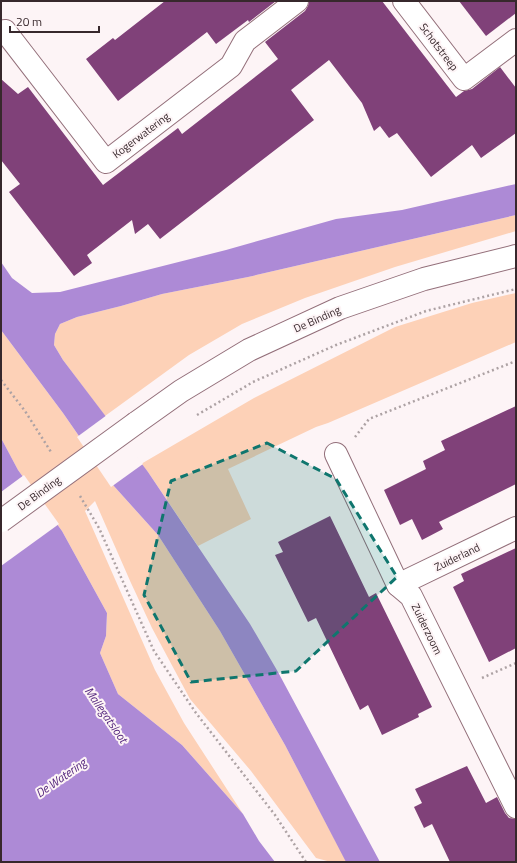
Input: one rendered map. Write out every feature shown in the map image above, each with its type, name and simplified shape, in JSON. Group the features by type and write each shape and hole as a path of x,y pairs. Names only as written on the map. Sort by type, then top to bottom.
{"street":[{"name":"Kogerwatering","path":"5,31 106,162 231,66 245,41 297,1"},
{"name":"Schotstreep","path":"404,1 464,79 516,40"},
{"name":"De Binding","path":"1,521 180,391 249,350 340,308 424,280 516,256"},
{"name":"Zuiderzoom","path":"336,454 398,585 411,596 516,807"},
{"name":"Zuiderland","path":"398,585 516,528"}],"path":[{"path":"190,419 253,382 336,344 426,311 516,289"},
{"path":"336,454 347,447 369,419 516,361"},
{"path":"1,380 25,411 52,453"},
{"path":"89,511 99,528 154,651 196,713 275,815 306,862"},
{"path":"458,690 516,663"}],"highlighted area":[{"path":"267,443 336,479 397,577 296,671 191,682 144,595 171,481"}],"shaded area":[{"path":"516,215 516,231 395,267 305,298 242,324 189,355 105,416 63,360 54,345 55,334 60,324 77,317 162,294 248,277"},
{"path":"516,293 516,342 316,427 228,469 251,519 198,546 141,464 254,398 395,327 472,303"},
{"path":"1,330 63,413 113,485 158,535 220,631 285,745 346,861 331,862 316,858 251,771 190,699 152,628 95,501 85,511 155,670 184,723 243,814 182,745 118,694 100,653 106,636 107,613 62,531 18,470 1,438"}],"water":[{"path":"516,184 516,215 248,277 162,294 77,317 60,324 55,334 54,345 63,360 148,472 250,624 278,672 380,862 346,862 285,745 220,631 158,535 113,485 63,413 1,330 1,262 12,278 32,293 60,292 226,250 336,219 402,210"},
{"path":"1,438 18,470 62,531 107,613 106,636 100,653 118,694 182,745 243,814 259,841 275,862 1,862"}],"pier":[{"path":"107,415 143,464 111,487 77,437"},
{"path":"24,475 59,524 1,566 1,492"}],"building":[{"path":"165,1 276,1 249,22 248,20 216,44 207,32 118,101 86,59 113,38 115,40"},
{"path":"309,1 382,1 456,97 464,91 472,89 500,67 516,88 516,133 481,158 472,145 431,177 397,133 389,138 380,126 374,131 362,103 329,60 291,90 314,120 160,239 148,224 135,234 132,220 87,255 92,263 74,276 9,192 20,184 1,160 1,79 18,94 28,87 103,185 178,128 182,134 278,59 265,42 305,11"},
{"path":"459,1 516,1 516,13 486,36"},
{"path":"516,406 516,484 439,522 443,529 422,540 412,519 400,525 384,490 426,469 423,461 445,450 441,441"},
{"path":"330,516 369,597 376,593 432,707 418,714 419,717 382,735 368,705 360,710 316,618 308,622 275,555 283,552 278,542"},
{"path":"516,548 516,648 489,662 453,587 464,581 461,574"},
{"path":"467,766 486,803 497,797 509,818 516,819 516,862 450,862 432,824 424,828 414,807 422,803 415,789"}],"water label":[{"name":"Mallegatsloot","path":"106,715"},
{"name":"De Watering","path":"61,778"}]}
